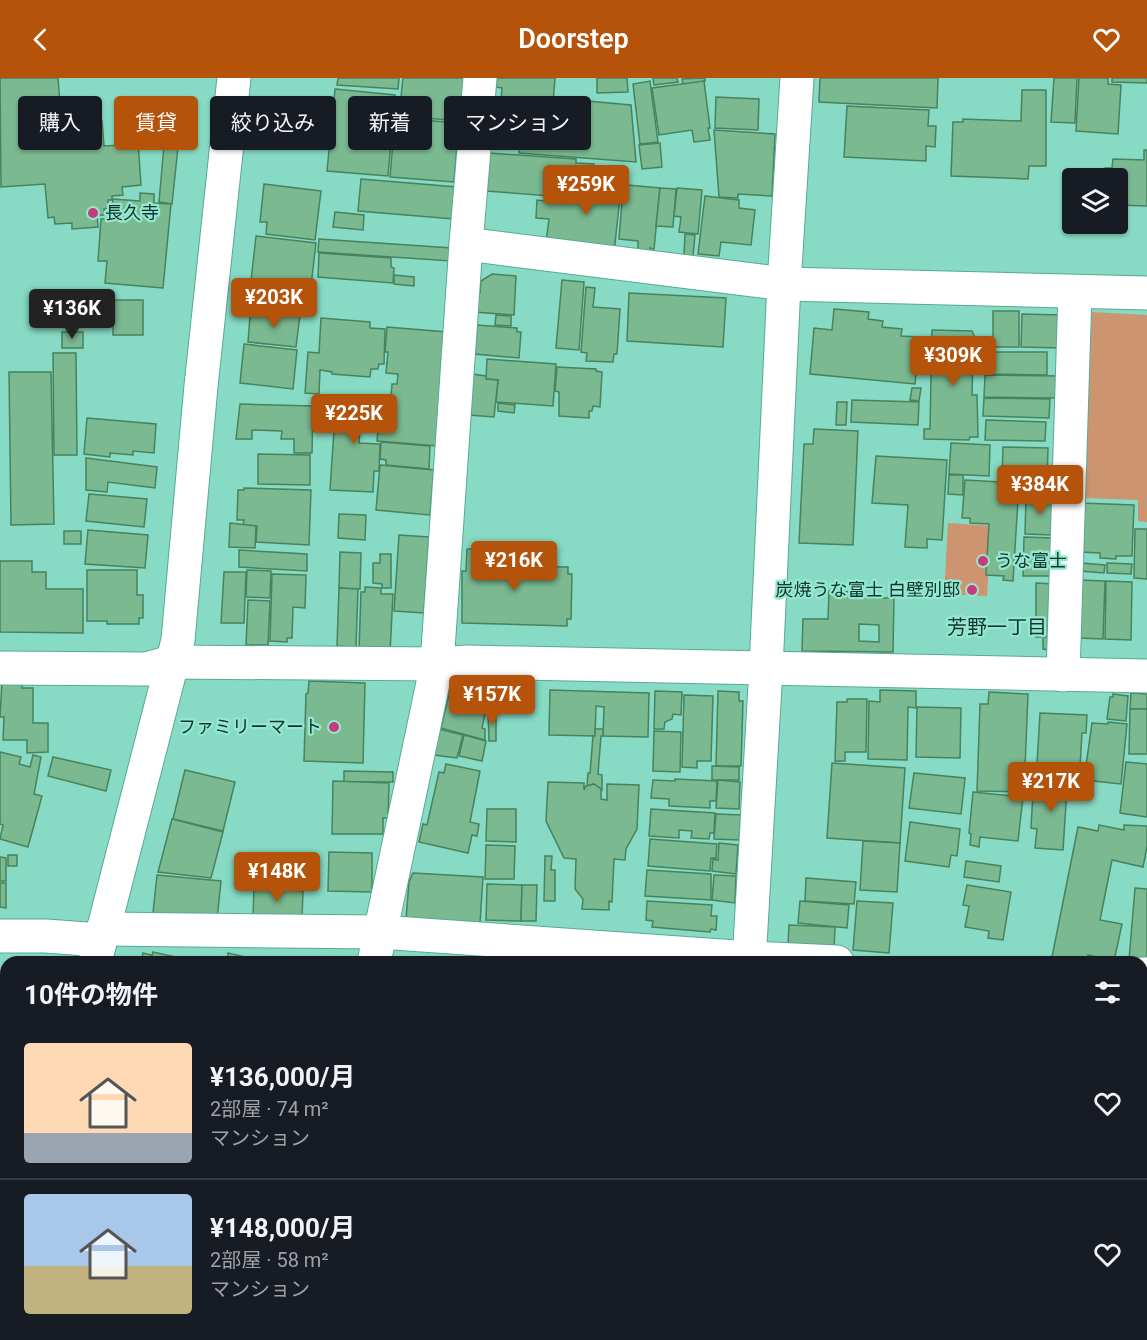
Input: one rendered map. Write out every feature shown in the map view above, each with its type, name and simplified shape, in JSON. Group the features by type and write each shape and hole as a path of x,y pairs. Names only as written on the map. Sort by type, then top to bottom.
{"street":[{"path":"99,944 178,640 201,386 234,78"},
{"path":"377,947 437,664 466,244 480,78"},
{"path":"750,956 784,284 797,78"},
{"path":"466,244 784,284 1147,293"},
{"path":"1063,675 1075,292"},
{"path":"0,668 146,669 172,662 437,664 479,662 1147,676"},
{"path":"0,936 46,936 99,944 377,947 635,956"}],"shaded area":[{"path":"1092,312 1147,315 1147,522 1138,521 1138,500 1084,498"},
{"path":"948,523 991,526 987,596 944,594"}],"building":[{"path":"0,78 58,78 59,96 18,96 18,150 102,150 102,121 104,146 114,145 114,150 139,150 141,185 122,187 123,195 112,196 112,200 108,200 108,208 104,209 105,215 97,215 98,227 72,229 72,223 55,224 54,217 48,218 45,184 1,187"},
{"path":"338,78 399,78 398,89 337,85"},
{"path":"403,78 465,78 463,96 444,96 444,120 432,119 432,96 401,96"},
{"path":"497,78 555,78 554,96 501,96 502,88 496,87"},
{"path":"597,78 627,78 628,92 597,93"},
{"path":"653,78 677,78 678,82 654,85"},
{"path":"705,78 705,81 683,85 682,79"},
{"path":"820,78 938,78 937,108 819,102"},
{"path":"1054,78 1077,78 1075,123 1051,122"},
{"path":"1079,78 1108,78 1108,84 1121,85 1118,134 1076,131"},
{"path":"1112,78 1147,78 1147,83 1112,82"},
{"path":"650,81 658,142 640,144 633,84"},
{"path":"704,81 710,140 694,142 692,130 659,135 652,88"},
{"path":"335,89 395,95 348,96 348,150 390,150 388,176 327,171 329,150 336,150"},
{"path":"1022,90 1046,90 1046,166 1029,166 1028,179 951,176 953,122 963,122 963,119 1021,121"},
{"path":"716,97 759,99 758,130 715,128"},
{"path":"591,101 631,105 636,162 519,153 519,150 591,150"},
{"path":"847,106 929,110 928,126 936,126 935,147 926,146 926,161 844,157"},
{"path":"432,121 444,122 444,150 457,150 454,182 390,177 392,150 432,150"},
{"path":"714,130 775,134 772,196 738,194 738,198 719,197"},
{"path":"660,143 662,167 642,169 639,145"},
{"path":"164,150 178,150 172,204 159,202"},
{"path":"1144,150 1147,150 1147,206 1128,205 1128,168 1112,168 1113,159 1144,160"},
{"path":"489,153 576,159 576,163 594,164 591,199 486,191"},
{"path":"598,167 623,169 614,253 546,242 549,219 536,218 537,200 551,202 551,197 594,202"},
{"path":"361,179 457,187 454,219 358,211"},
{"path":"264,184 321,191 315,240 266,234 267,222 260,222"},
{"path":"627,185 660,188 654,249 650,248 650,253 638,252 638,241 619,239 623,190 626,190"},
{"path":"660,188 676,189 673,227 656,226"},
{"path":"677,188 702,190 698,234 679,232 681,217 674,216"},
{"path":"140,193 154,194 154,203 171,204 163,288 105,283 107,261 98,261 101,219 111,219 113,199 140,201"},
{"path":"705,196 739,200 739,208 755,210 751,245 721,242 719,256 698,254"},
{"path":"335,212 364,215 363,230 333,227"},
{"path":"685,234 695,235 693,256 684,255"},
{"path":"256,236 316,243 311,286 266,281 265,291 250,290"},
{"path":"319,239 452,248 451,261 318,252"},
{"path":"319,253 391,258 391,267 394,268 393,283 318,277"},
{"path":"492,274 516,276 514,315 474,312 476,293 480,293 481,281"},
{"path":"394,275 414,277 414,286 394,284"},
{"path":"562,280 584,282 579,350 556,348"},
{"path":"305,287 312,287 311,297 304,296"},
{"path":"586,287 595,288 593,307 620,309 617,354 614,354 613,362 586,361 587,353 581,352"},
{"path":"629,293 726,298 723,347 627,341"},
{"path":"113,300 143,300 143,335 113,335"},
{"path":"834,309 869,312 868,319 883,321 882,327 902,329 901,336 920,337 915,384 810,374 814,328 832,330"},
{"path":"255,311 300,315 296,347 248,342 250,316 255,316"},
{"path":"993,311 1019,311 1019,347 993,347"},
{"path":"1022,314 1061,315 1061,348 1021,347"},
{"path":"496,315 511,316 511,326 495,325"},
{"path":"321,318 370,322 370,328 385,329 384,364 379,364 378,369 371,369 370,377 332,374 332,372 320,370 319,394 305,393 308,352 319,353"},
{"path":"476,325 517,328 517,332 521,332 519,358 474,354"},
{"path":"387,327 447,332 438,446 377,441 379,417 382,417 383,395 391,396 392,384 397,384 398,374 386,373"},
{"path":"932,330 972,331 979,347 979,355 973,355 972,395 977,395 978,437 970,437 969,440 924,439 924,429 930,429"},
{"path":"62,332 83,332 83,348 62,348"},
{"path":"244,344 297,350 293,389 240,383"},
{"path":"988,352 1047,352 1047,375 988,374"},
{"path":"53,353 76,353 77,455 54,455"},
{"path":"487,359 556,364 553,406 496,402 498,380 486,379"},
{"path":"557,367 596,369 602,372 600,407 593,406 592,411 589,411 589,418 559,416 559,392 555,391"},
{"path":"9,372 51,372 54,524 11,525"},
{"path":"472,374 498,380 494,417 469,415"},
{"path":"985,375 1059,376 1058,398 984,397"},
{"path":"912,388 921,388 919,401 910,400"},
{"path":"340,398 380,400 378,429 360,428 359,443 380,444 379,471 374,471 373,492 330,490 335,415 332,415 332,400 340,400"},
{"path":"984,398 1050,399 1049,418 983,416"},
{"path":"852,400 919,402 918,425 851,422"},
{"path":"837,402 847,402 846,425 836,425"},
{"path":"498,403 515,405 514,413 498,411"},
{"path":"240,404 313,406 312,453 294,453 294,439 281,439 282,431 252,430 252,439 236,439"},
{"path":"87,418 156,424 154,453 133,451 133,455 110,453 110,457 84,454"},
{"path":"986,420 1046,422 1045,441 985,440"},
{"path":"814,429 858,431 853,545 799,543 804,444 813,444"},
{"path":"381,442 430,446 429,469 386,465 386,460 380,459"},
{"path":"951,443 990,445 989,476 949,474"},
{"path":"1003,447 1048,448 1047,482 1024,482 1024,477 1002,476"},
{"path":"258,454 310,455 310,485 258,484"},
{"path":"876,456 947,460 942,540 927,539 927,548 905,547 908,505 872,503"},
{"path":"86,458 157,467 155,488 108,482 107,492 86,490"},
{"path":"380,465 434,470 430,515 376,510"},
{"path":"949,475 963,475 963,495 948,494"},
{"path":"965,480 1019,483 1013,581 1003,580 1004,576 986,575 989,524 970,523 970,518 962,518"},
{"path":"244,488 311,490 309,545 256,542 257,526 243,525 244,520 237,520 238,490 244,490"},
{"path":"89,494 147,499 144,527 86,521"},
{"path":"1026,497 1055,498 1053,535 1025,534"},
{"path":"1081,503 1134,505 1132,556 1116,556 1116,559 1100,558 1100,553 1079,552"},
{"path":"339,514 366,515 365,540 338,538"},
{"path":"230,523 256,526 255,548 229,547"},
{"path":"1135,529 1147,529 1147,579 1134,578"},
{"path":"88,530 148,535 145,568 85,564"},
{"path":"64,531 81,531 81,544 64,544"},
{"path":"399,535 429,537 424,613 394,611"},
{"path":"1024,537 1053,538 1052,576 1023,576"},
{"path":"467,549 486,549 485,564 492,564 492,549 514,549 514,566 568,567 568,574 572,574 571,619 567,619 567,626 462,623 462,571 466,571"},
{"path":"239,550 307,554 307,571 239,567"},
{"path":"340,552 361,553 360,589 339,588"},
{"path":"380,554 391,554 391,588 382,588 382,584 373,583 373,563 380,563"},
{"path":"0,561 32,561 32,572 46,572 46,589 83,589 83,633 0,632"},
{"path":"1081,563 1105,565 1104,573 1080,571"},
{"path":"1107,563 1132,564 1131,574 1107,573"},
{"path":"87,570 137,570 137,595 143,595 143,618 139,618 139,624 107,624 107,621 87,621"},
{"path":"247,570 271,571 270,598 246,597"},
{"path":"224,572 246,572 244,623 221,623"},
{"path":"272,574 306,575 305,608 293,607 292,638 287,638 287,642 270,641"},
{"path":"1078,580 1105,581 1103,639 1077,638"},
{"path":"1106,581 1132,582 1131,640 1105,639"},
{"path":"1036,583 1054,584 1053,637 1036,637"},
{"path":"365,587 381,588 381,594 393,594 390,652 359,651 361,592 365,592"},
{"path":"339,588 358,589 356,647 337,646"},
{"path":"829,591 854,592 854,598 894,598 893,652 802,651 803,619 828,619","holes":["859,624 879,625 879,642 859,641"]},
{"path":"248,600 270,601 268,645 246,645"},
{"path":"1043,637 1053,637 1049,650 1043,649"},
{"path":"2,681 22,682 22,688 33,688 33,723 48,723 48,752 27,753 27,740 3,740 4,717 0,717"},
{"name":"ファミリーマート","path":"309,681 365,683 363,763 304,761 306,694"},
{"path":"450,690 488,699 482,728 485,729 485,740 441,728"},
{"path":"550,690 649,693 648,737 603,736 604,707 596,706 595,736 549,735"},
{"path":"880,690 916,691 916,708 908,707 907,760 868,759 869,701 880,702"},
{"path":"655,691 682,692 681,715 673,714 672,719 665,722 664,729 654,729"},
{"path":"718,691 739,692 739,701 743,701 741,766 716,766"},
{"path":"989,692 1028,694 1024,792 977,791 980,704 988,704"},
{"path":"1131,693 1147,694 1147,709 1130,709"},
{"path":"1113,694 1128,696 1126,721 1107,719 1110,697 1113,697"},
{"path":"684,695 713,696 711,761 697,761 697,768 682,767"},
{"path":"847,699 867,699 866,752 845,752 845,761 835,761 837,702 847,702"},
{"path":"917,707 961,708 960,758 916,757"},
{"path":"1130,709 1147,709 1147,754 1129,754"},
{"path":"488,711 496,711 496,741 489,741"},
{"path":"1040,713 1087,715 1086,733 1082,733 1080,766 1037,764"},
{"path":"1108,722 1127,724 1121,784 1084,780 1092,723 1108,724"},
{"path":"438,729 463,735 457,758 434,755"},
{"path":"595,729 603,729 598,774 602,775 602,790 594,784 587,786"},
{"path":"654,731 681,732 680,772 653,771"},
{"path":"464,735 486,741 482,761 459,756"},
{"path":"0,752 21,757 19,764 30,767 33,755 41,757 34,794 42,796 28,847 0,839 3,825 0,824"},
{"path":"53,757 111,770 106,791 48,776"},
{"path":"1126,762 1147,764 1147,817 1120,813"},
{"path":"832,763 905,768 900,843 827,838"},
{"path":"446,764 480,771 470,822 479,824 477,836 472,835 468,853 419,842 423,824 427,825 439,772 444,773"},
{"path":"712,766 739,767 739,780 712,780"},
{"path":"185,770 235,782 223,831 173,819"},
{"path":"344,771 393,772 393,782 344,782"},
{"path":"1049,771 1068,773 1063,850 1035,848 1037,829 1031,828 1033,791 1048,792"},
{"path":"914,773 965,778 961,814 909,808"},
{"path":"675,779 717,781 716,801 710,801 710,808 669,806 669,799 651,798 653,780 675,781"},
{"path":"718,780 740,782 739,809 716,808"},
{"path":"333,781 389,783 388,818 383,818 383,834 332,834"},
{"path":"548,782 584,783 584,790 586,786 594,784 601,789 601,799 607,800 607,784 639,785 637,829 626,849 625,860 614,859 612,902 609,901 609,910 582,909 583,899 575,889 576,859 564,858 546,821"},
{"path":"973,792 1023,797 1018,841 980,837 979,847 970,845"},
{"path":"487,809 516,809 516,842 486,841"},
{"path":"651,809 715,813 714,833 710,833 709,839 691,838 692,831 679,830 679,838 649,836"},
{"path":"716,814 741,815 739,840 714,839"},
{"path":"172,819 223,832 211,878 158,872"},
{"path":"910,822 960,829 957,856 951,855 949,867 905,861"},
{"path":"1099,825 1124,830 1124,825 1147,826 1147,847 1143,867 1112,860 1100,920 1122,924 1115,956 1052,956 1078,827 1098,831"},
{"path":"650,839 717,844 716,858 711,858 710,871 648,866"},
{"path":"863,841 900,843 897,892 860,890"},
{"path":"719,843 738,845 736,874 712,871 713,859 718,860"},
{"path":"486,845 515,846 514,879 485,879"},
{"path":"329,852 372,853 372,892 328,891"},
{"path":"8,855 17,855 17,866 8,866"},
{"path":"545,856 552,856 551,870 555,870 555,901 544,901"},
{"path":"0,857 6,858 6,881 0,881"},
{"path":"966,861 1001,866 999,882 964,877"},
{"path":"647,870 711,874 711,900 645,896"},
{"path":"413,873 483,877 480,923 406,919 409,882"},
{"path":"157,875 221,881 217,920 153,913"},
{"path":"714,875 736,876 735,903 712,900"},
{"path":"806,878 856,882 854,904 805,901"},
{"path":"0,883 6,883 6,908 0,907"},
{"path":"254,884 303,891 302,919 253,919"},
{"path":"487,884 522,885 521,921 486,920"},
{"path":"522,885 537,885 536,921 521,921"},
{"path":"967,885 1011,892 1003,940 988,938 989,931 965,927 969,906 963,905"},
{"path":"1135,888 1147,889 1147,956 1129,956"},
{"path":"647,901 712,905 711,916 717,916 716,930 711,929 710,932 652,927 653,921 646,920"},
{"path":"800,901 849,905 847,928 798,923"},
{"path":"857,901 893,903 889,953 853,950"},
{"path":"789,925 835,927 834,949 788,946"},
{"path":"153,952 171,956 152,956"}],"place":[{"name":"長久寺","path":"93,213"},
{"name":"うな富士","path":"983,561"},
{"name":"炭焼うな富士 白壁別邸","path":"972,590"},
{"name":"ファミリーマート","path":"334,727"}],"district":[{"name":"芳野一丁目","path":"997,627"}]}
